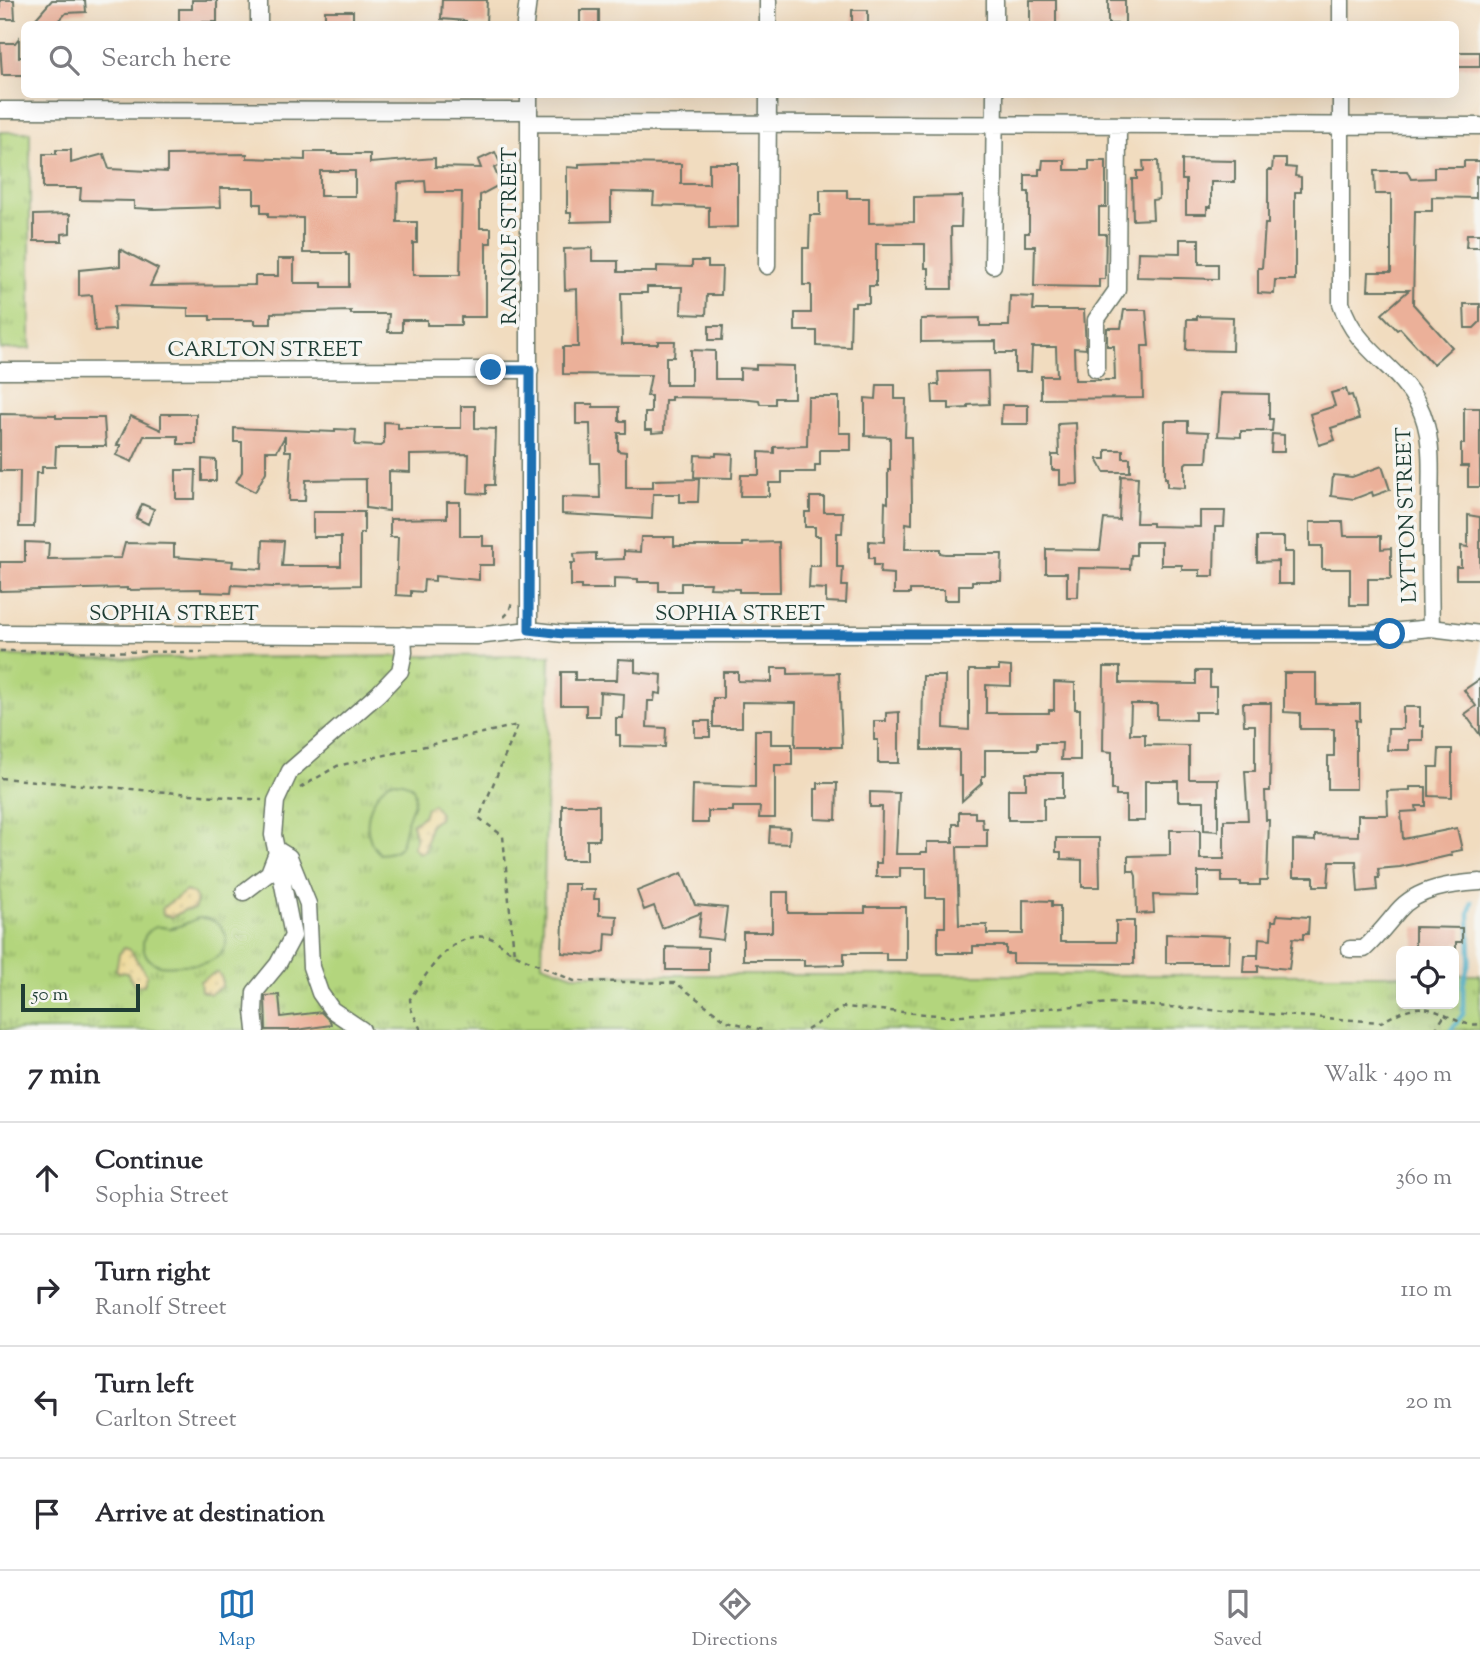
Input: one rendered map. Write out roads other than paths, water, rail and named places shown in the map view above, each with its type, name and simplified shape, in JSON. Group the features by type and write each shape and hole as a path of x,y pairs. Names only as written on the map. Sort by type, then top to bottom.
{"street":[{"path":"259,0 259,21"},
{"path":"525,21 528,0"},
{"path":"768,0 768,21"},
{"path":"995,0 995,21"},
{"path":"1341,0 1341,21"},
{"path":"767,266 768,98"},
{"path":"993,265 995,98"},
{"name":"LYTTON STREET","path":"1341,98 1341,303 1346,318 1363,344 1408,387 1424,415 1428,430 1431,628"},
{"path":"0,110 259,103 530,110 768,124 1480,126"},
{"name":"RANOLF STREET","path":"529,630 530,110"},
{"path":"1096,369 1096,320 1116,290 1118,126"},
{"name":"CARLTON STREET","path":"0,371 530,370"},
{"name":"SOPHIA STREET","path":"0,633 477,636 529,630 564,634 1370,634 1431,628 1480,634"},
{"path":"256,1030 255,992 278,964 293,936 273,835 276,801 290,771 378,694 400,671 404,652 403,635"},
{"path":"244,892 269,873 276,849"},
{"path":"276,849 289,857 308,904 311,967 320,993 332,1010 362,1030"},
{"path":"1350,949 1364,949 1412,898 1453,884 1480,882"}],"waterway":[{"path":"1451,1030 1463,1014 1463,985 1470,958 1469,913 1472,902"}]}
